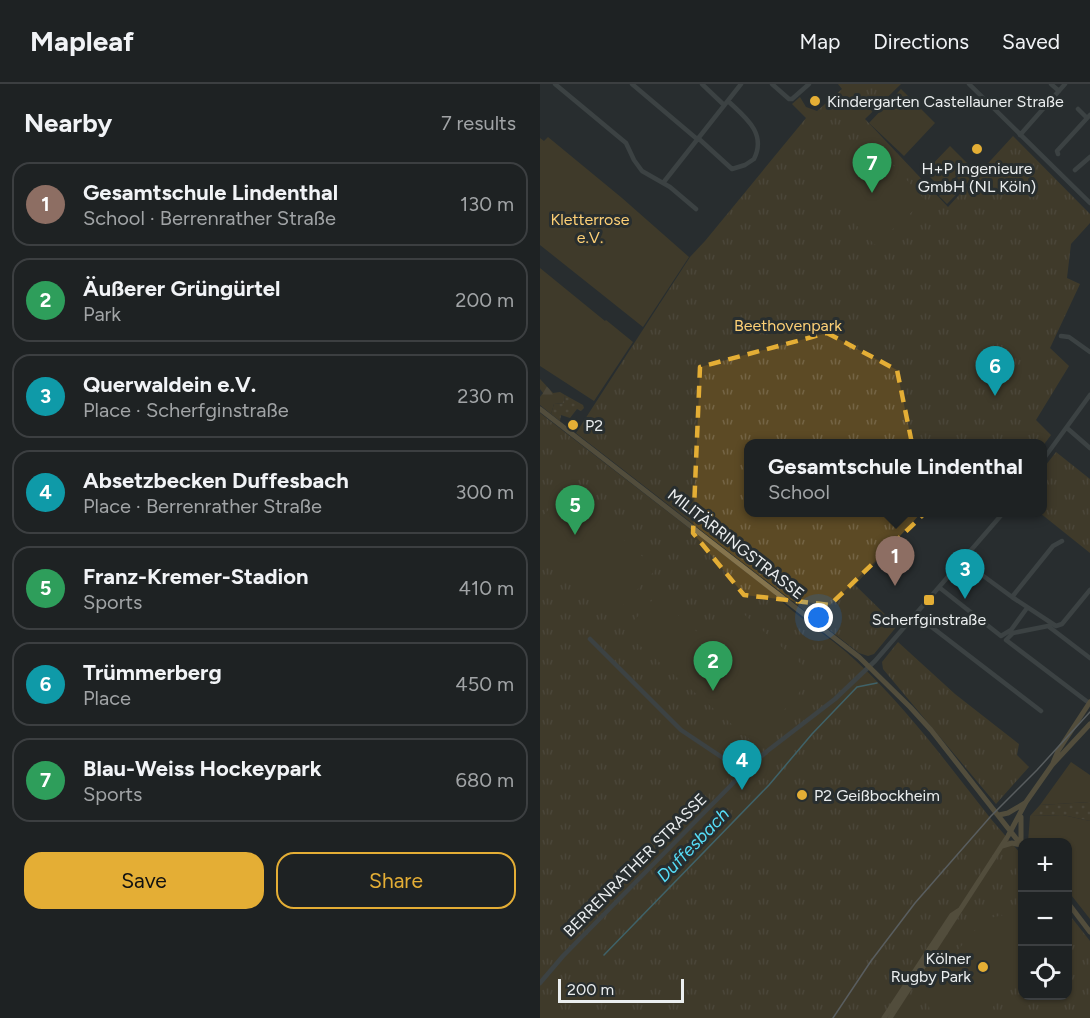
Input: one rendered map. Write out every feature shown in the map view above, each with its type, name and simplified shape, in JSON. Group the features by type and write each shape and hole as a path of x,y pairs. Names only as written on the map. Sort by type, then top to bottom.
{"main road":[{"name":"MILITÄRRINGSTRASSE","path":"540,409 825,630 868,667 923,722 1018,841"},
{"path":"1052,765 1058,751 1090,703"},
{"path":"884,1018 952,915 1011,832 1026,802 1052,765 1090,724"},
{"path":"999,815 1008,813 1026,802"},
{"path":"1021,811 1021,838"},
{"path":"1001,846 1012,843 1018,845"},
{"path":"1072,908 1090,932"},
{"path":"890,1018 956,918 957,911"}],"street":[{"path":"556,84 626,143 633,160 642,171 663,183 696,209"},
{"path":"632,84 732,169 745,165 754,159 758,144 755,128 702,84"},
{"path":"663,183 741,84"},
{"path":"772,84 786,98 792,99 809,84"},
{"path":"969,84 1090,203"},
{"path":"1051,84 1059,91"},
{"path":"1020,135 1065,84"},
{"path":"1058,154 1057,151 1087,120 1078,109"},
{"path":"1075,170 1090,157"},
{"path":"1061,336 1069,337 1090,352"},
{"path":"1047,454 1090,395"},
{"path":"1066,428 1090,448"},
{"name":"BERRENRATHER STRASSE","path":"540,983 563,956 744,772 766,752 835,699 868,667 1001,517"},
{"path":"1012,597 1053,546 1062,541"},
{"path":"963,561 1027,608 1058,626 1090,590"},
{"path":"940,588 1001,636 1011,630 1027,608"},
{"path":"916,615 1041,711"},
{"path":"1090,658 1052,628 1043,626 1013,633 1006,640 1090,703"},
{"path":"590,639 681,730 744,772"}],"highlighted area":[{"path":"827,333 897,370 926,512 830,605 744,595 693,533 700,367"}],"green space":[{"name":"Beethovenpark","path":"838,84 901,84 865,119 948,207 1013,136 1090,214 1090,223 1071,244 1067,278 1080,284 1050,348 1069,366 1036,420 1051,435 1047,440 744,439 744,517 917,517 855,585 897,626 874,654 868,656 859,653 576,433 690,257 806,118 792,104 800,97 806,107 817,111 842,89"},
{"path":"901,89 935,123 904,156 869,123"},
{"name":"Kletterrose e.V.","path":"548,137 689,257 643,327 540,245 540,138 544,141"},
{"path":"870,140 925,200 875,245 820,186"},
{"path":"950,146 968,164 943,190 925,172"},
{"path":"971,164 979,171 947,204 939,196"},
{"name":"Kletterrose e.V.","path":"540,268 633,342 594,401 540,366"},
{"path":"540,379 553,393 560,392 565,395 564,403 554,404 551,414 540,405 540,397 543,393 540,389"},
{"path":"565,395 583,405 584,408 581,411 577,409 570,418 561,415 560,421 551,414 554,404 564,403"},
{"path":"540,413 773,593 855,660 890,695 1018,851 1018,1000 1072,1000 1072,918 1090,941 1090,1018 540,1018"},
{"path":"1056,452 1090,479 1090,553 1045,517 1047,517 1047,464"},
{"path":"568,489 656,569 612,617 540,551 540,519"},
{"path":"656,596 703,637 732,604 814,675 755,744 624,632"},
{"path":"898,642 955,694 1019,744 1017,755 1029,767 996,804 883,669 882,662"},
{"path":"1071,762 1090,775 1090,802 1040,805"},
{"path":"1090,802 1090,821 1063,815 1030,816 1040,805"},
{"path":"1063,815 1090,821 1090,919 1072,896 1072,838 1028,838 1030,816"},
{"name":"Kölner Rugby Park","path":"1004,915 1018,919 1018,986 1013,985 987,1013 979,1018 937,1018 932,1015 927,1001 930,982 985,919"}],"waterway":[{"name":"Duffesbach","path":"604,955 769,785 812,734 857,687 877,683"}],"tram line":[{"path":"833,1018 871,961 915,903 991,816 1090,712"}],"place":[{"name":"Kindergarten Castellauner Straße","path":"815,101"},
{"name":"H+P Ingenieure GmbH (NL Köln)","path":"977,149"},
{"name":"Blau-Weiss Hockeypark","path":"872,193"},
{"name":"Trümmerberg","path":"995,396"},
{"name":"P2","path":"573,425"},
{"name":"Franz-Kremer-Stadion","path":"575,535"},
{"name":"Gesamtschule Lindenthal","path":"895,586"},
{"name":"Querwaldein e.V.","path":"965,599"},
{"name":"Scherfginstraße","path":"929,600"},
{"name":"Äußerer Grüngürtel","path":"713,691"},
{"name":"Absetzbecken Duffesbach","path":"742,790"},
{"name":"P2 Geißbockheim","path":"802,795"},
{"name":"Kölner Rugby Park","path":"983,967"}]}
